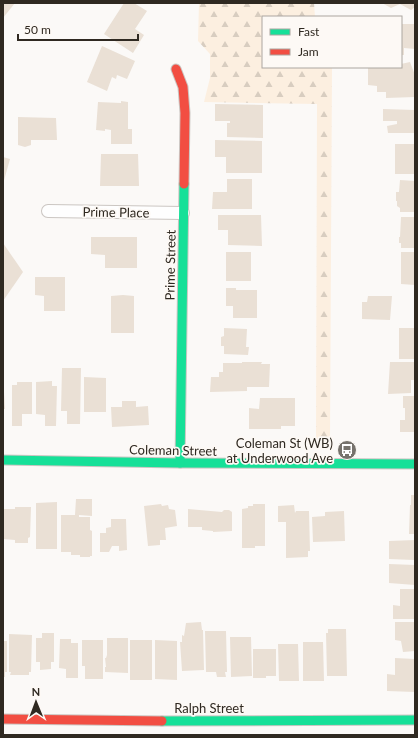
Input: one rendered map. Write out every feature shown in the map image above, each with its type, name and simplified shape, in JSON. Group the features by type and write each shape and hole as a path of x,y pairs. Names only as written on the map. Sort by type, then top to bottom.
{"street":[{"name":"Prime Street","path":"176,69 184,98 180,463"},
{"name":"Prime Place","path":"48,211 183,213"},
{"name":"Coleman Street","path":"3,460 180,463 415,464"},
{"name":"Ralph Street","path":"3,719 196,721 415,720"}],"green space":[{"path":"199,3 314,3 315,16 262,16 262,68 332,68 330,440 316,440 317,104 204,102 210,78 210,54 198,41"}],"building":[{"path":"3,3 15,3 3,18"},
{"path":"124,3 134,3 147,11 135,29 144,35 133,53 104,34"},
{"path":"382,3 415,3 415,7 411,10 400,4 391,8"},
{"path":"402,24 415,24 415,49 404,48 404,55 402,55"},
{"path":"102,46 135,61 127,79 117,75 116,79 112,77 107,91 87,82"},
{"path":"410,62 415,75 415,97 386,98 386,92 377,92 377,86 368,85 368,68 402,68 402,64"},
{"path":"121,101 128,102 128,129 132,129 132,144 111,144 111,130 96,130 98,102 121,103"},
{"path":"215,104 263,105 263,138 227,137 227,123 230,123 230,121 215,121"},
{"path":"383,109 415,110 415,133 388,133 387,126 397,124 397,121 383,121"},
{"path":"18,117 56,118 57,140 31,140 31,145 25,147 18,145"},
{"path":"215,140 262,141 262,173 226,173 226,157 215,157"},
{"path":"395,144 415,144 415,174 395,174"},
{"path":"101,154 138,154 139,186 100,186"},
{"path":"3,157 10,159 3,184"},
{"path":"227,179 252,179 252,209 212,209 213,192 227,192"},
{"path":"400,180 415,181 415,212 400,212 400,208 397,206 396,192 399,192"},
{"path":"218,215 261,215 262,246 228,245 228,230 218,230"},
{"path":"401,217 415,217 415,248 401,248 399,237"},
{"path":"91,237 137,237 137,268 105,268 105,255 91,254"},
{"path":"3,243 23,272 3,301"},
{"path":"226,252 251,252 251,281 226,281"},
{"path":"401,252 415,252 415,285 401,284"},
{"path":"35,277 65,277 65,311 44,311 44,296 35,295"},
{"path":"226,288 236,288 236,290 257,290 257,318 233,318 233,306 226,306"},
{"path":"111,296 134,296 134,333 111,333"},
{"path":"368,296 392,296 390,320 362,319 362,302 367,302"},
{"path":"224,328 247,329 246,347 249,347 248,355 224,354 224,346 221,346 221,337 224,336"},
{"path":"399,328 415,328 415,359 399,359"},
{"path":"262,362 261,364 270,364 269,387 247,387 247,391 210,392 211,377 219,377 219,372 223,372 223,363"},
{"path":"390,362 415,362 415,380 411,380 411,393 388,394"},
{"path":"62,368 81,368 80,424 67,424 67,411 61,411"},
{"path":"84,377 106,378 106,412 84,412"},
{"path":"52,381 52,386 57,386 56,426 45,426 45,415 36,414 36,382"},
{"path":"17,382 32,382 32,414 22,414 22,426 12,426 12,385 17,385"},
{"path":"4,392 5,409 3,409"},
{"path":"403,396 415,396 415,432 400,432 400,420 405,420"},
{"path":"260,398 295,398 295,426 281,426 281,429 249,429 249,408 259,409"},
{"path":"122,401 136,401 136,407 148,406 149,425 112,427 111,407 122,407"},
{"path":"411,495 415,495 415,534 409,534"},
{"path":"76,499 92,499 92,516 79,515 79,517 90,517 90,530 92,531 92,556 90,557 71,555 71,552 61,552 61,515 75,515"},
{"path":"57,502 57,549 36,549 36,503"},
{"path":"161,504 162,506 168,505 169,509 175,510 177,526 165,528 166,540 160,540 160,545 148,546 144,506"},
{"path":"253,504 265,504 265,546 242,548 242,509 248,508 248,506 253,506"},
{"path":"294,505 295,513 296,511 309,511 310,551 308,551 308,557 286,558 286,522 278,522 278,506"},
{"path":"15,507 31,507 30,537 28,538 28,543 15,543 15,540 3,539 3,509 15,509"},
{"path":"188,509 222,512 224,510 229,510 232,512 232,531 213,532 202,530 202,527 188,527"},
{"path":"344,511 345,541 313,542 312,517 325,516 325,512"},
{"path":"111,519 126,519 127,550 119,551 119,546 112,546 109,552 100,552 100,533 106,533 106,528 111,527"},
{"path":"415,540 415,564 414,560 389,559 389,541"},
{"path":"389,564 415,565 415,585 389,583"},
{"path":"400,589 415,589 415,619 393,619 393,605 400,606"},
{"path":"201,622 203,630 204,670 182,671 180,642 182,642 182,635 184,636 186,623"},
{"path":"395,622 415,622 415,651 403,652 401,641 395,640"},
{"path":"328,629 346,629 347,676 327,676 326,633 328,633"},
{"path":"205,631 226,631 226,677 217,677 216,672 206,672"},
{"path":"42,633 54,633 54,662 51,662 51,669 40,670 40,662 36,662 36,638 42,638"},
{"path":"9,634 32,635 31,672 29,672 29,675 10,675"},
{"path":"230,637 251,637 252,676 231,677"},
{"path":"107,638 128,638 128,673 105,672"},
{"path":"60,639 71,639 71,643 78,643 78,678 66,678 66,669 59,668"},
{"path":"82,640 103,640 103,679 85,679 85,666 82,666"},
{"path":"130,640 152,640 152,680 130,680"},
{"path":"155,640 177,641 177,680 155,679"},
{"path":"3,641 7,641 7,672 5,672 5,677 3,677"},
{"path":"303,642 323,642 324,681 303,681"},
{"path":"278,644 298,644 299,681 279,681"},
{"path":"253,649 276,649 276,676 253,678"},
{"path":"395,658 415,659 415,692 387,691 387,674 395,675"}],"traffic: fast":[{"path":"180,463 184,184"},
{"path":"3,460 180,463 415,464"},
{"path":"162,721 415,720"}],"traffic: jam":[{"path":"176,69 183,87 185,113 184,184"},
{"path":"3,719 162,721"}],"place":[{"name":"Coleman St (WB) at Underwood Ave","path":"347,450"}]}
